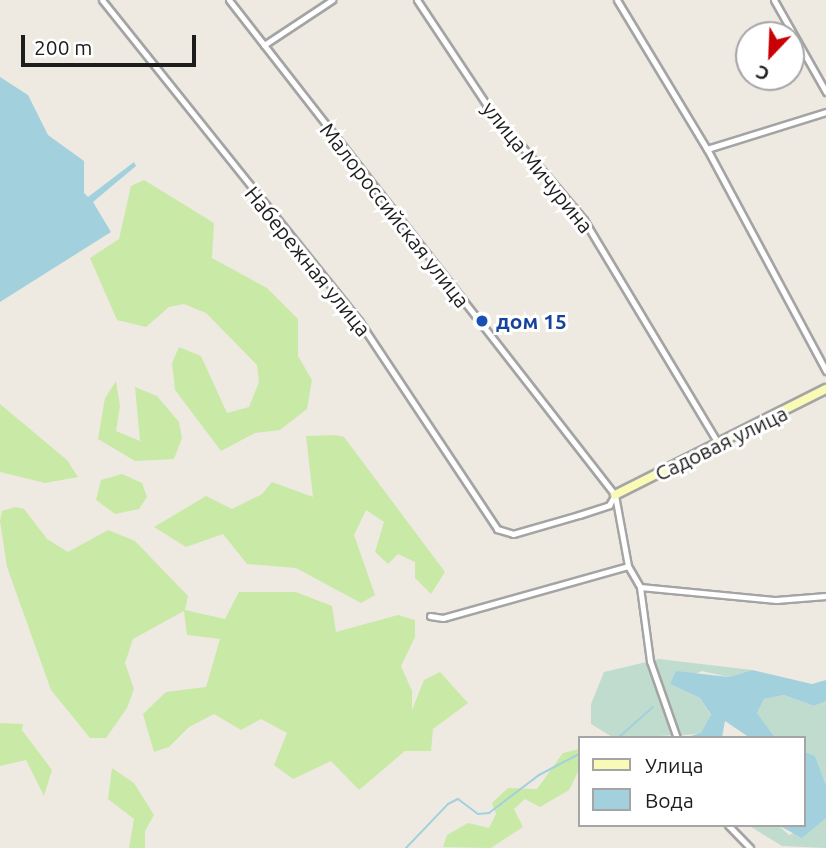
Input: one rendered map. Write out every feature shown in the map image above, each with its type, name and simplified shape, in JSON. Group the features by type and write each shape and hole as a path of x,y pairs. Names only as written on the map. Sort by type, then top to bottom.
{"street":[{"name":"Набережная улица","path":"102,0 359,321 497,529 513,534 579,515 610,505 615,495"},
{"name":"Малороссийская улица","path":"229,0 615,495"},
{"path":"264,45 332,0"},
{"name":"улица Мичурина","path":"417,0 486,104 584,220 719,445"},
{"path":"617,0 707,149 826,371"},
{"path":"774,0 826,92"},
{"path":"707,149 826,112"},
{"name":"Садовая улица","path":"615,495 826,389"},
{"path":"615,495 628,566 640,587 650,661 676,736"},
{"path":"430,617 443,618 628,566"},
{"path":"640,587 776,600 826,596"},
{"path":"730,827 750,848"}],"green space":[{"path":"144,180 214,223 212,258 267,288 298,319 298,356 312,380 307,409 280,430 255,433 221,451 175,390 172,363 179,347 201,356 227,413 249,407 259,382 257,365 206,313 184,304 169,307 146,327 117,320 90,258 119,239 131,186"},
{"path":"116,381 120,406 116,431 140,441 135,387 157,396 179,422 182,438 174,459 135,461 98,439 105,398"},
{"path":"0,404 67,460 78,477 45,483 0,472"},
{"path":"306,436 344,437 445,572 431,594 415,578 415,562 398,554 388,564 375,552 384,522 366,510 354,535 375,595 361,603 296,568 247,564 223,534 186,547 154,527 206,496 232,509 262,494 272,482 313,497"},
{"path":"122,474 142,483 147,497 139,509 115,514 96,500 101,480"},
{"path":"15,507 24,509 47,539 68,552 108,530 135,541 188,596 185,610 225,619 239,592 296,592 332,606 336,632 398,615 415,620 415,637 401,666 412,691 412,710 424,680 440,672 468,703 433,729 431,751 405,751 359,790 331,761 293,779 274,765 287,733 261,719 241,730 214,714 189,727 169,747 154,752 143,714 166,692 206,687 220,639 187,635 184,611 133,639 125,663 134,689 127,708 106,738 90,738 51,690 7,567 0,521 2,511"},
{"path":"659,659 752,670 729,677 702,671 670,684 700,698 711,716 701,734 658,736 611,736 591,724 591,704 604,672"},
{"path":"784,695 814,706 826,701 826,785 815,756 805,752 805,736 772,736 757,713 764,699"},
{"path":"0,723 23,724 22,730 52,770 44,796 26,760 0,766"},
{"path":"578,749 578,772 569,790 540,807 525,799 514,809 523,827 491,848 443,847 447,835 468,823 489,828 496,814 492,803 508,788 537,789 563,753"},
{"path":"112,768 134,783 154,815 145,831 145,848 129,848 134,819 108,799"},
{"path":"826,818 826,848 782,846 751,827 780,827 789,835"}],"water":[{"path":"0,77 28,95 48,135 84,161 84,193 88,197 134,162 136,166 93,202 111,232 0,302"},
{"path":"752,670 812,684 826,680 826,701 814,706 784,695 764,699 757,713 774,736 747,736 725,721 722,736 691,736 701,733 711,715 700,698 670,684 676,671 729,677"},
{"path":"805,752 815,756 826,785 826,818 802,838 782,827 805,827"}],"waterway":[{"path":"620,736 653,707"},
{"path":"406,848 448,804 458,799 478,814 489,813 539,775 578,755"}],"place":[{"name":"дом 15","path":"482,321"}]}
